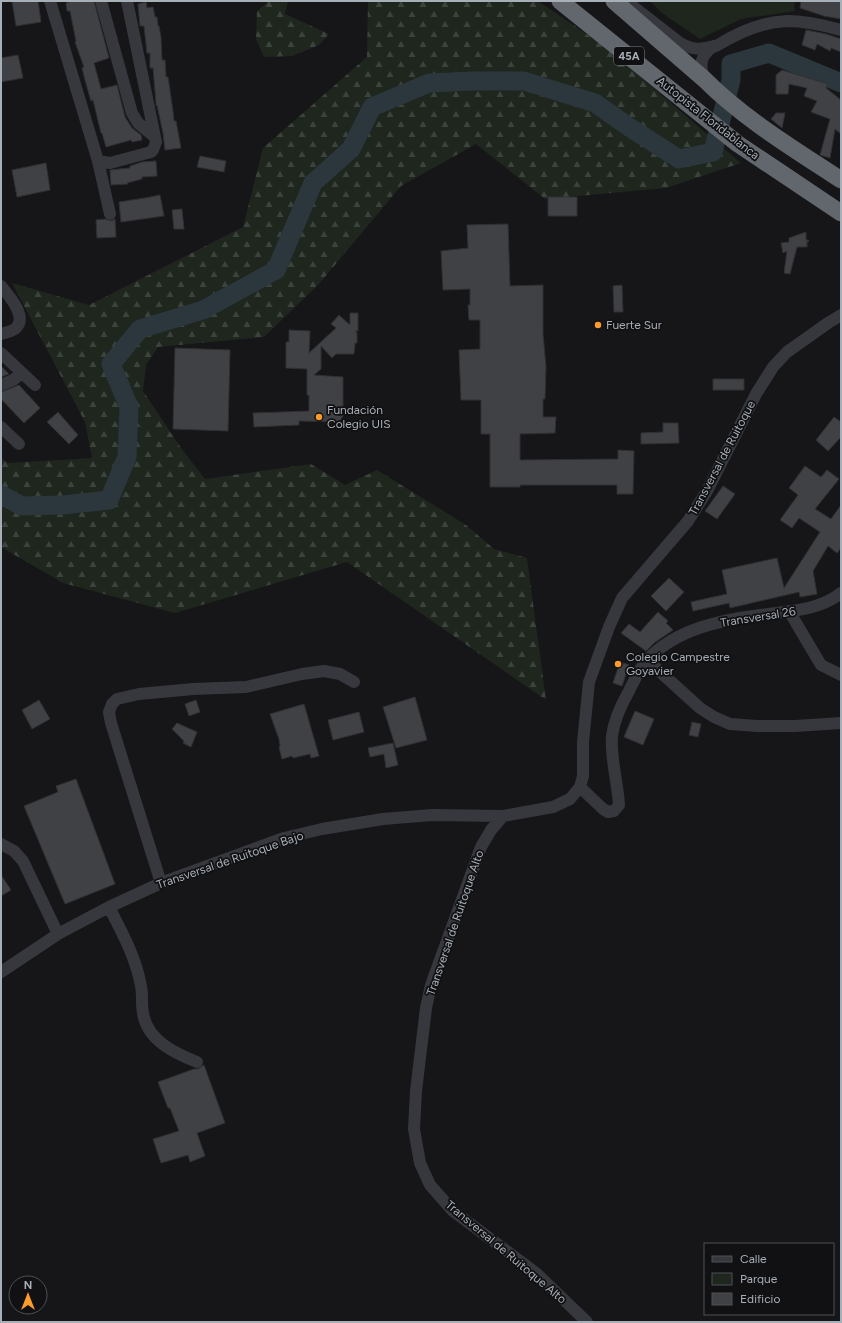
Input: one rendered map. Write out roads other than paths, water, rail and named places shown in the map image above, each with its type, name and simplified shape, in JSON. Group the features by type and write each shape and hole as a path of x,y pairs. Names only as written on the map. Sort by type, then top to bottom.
{"highway":[{"name":"Autopista Floridablanca","path":"560,1 738,144 841,213"},
{"name":"45A","path":"614,1 716,91 756,123 841,180"}],"street":[{"path":"50,1 98,161 110,214"},
{"path":"98,161 110,163 151,152 155,145 155,137 127,1"},
{"path":"626,1 688,48 698,49 717,45"},
{"path":"104,2 132,112 138,123 155,137"},
{"path":"704,79 701,68 702,60 708,51 750,28 768,23 786,21 805,22 841,30"},
{"path":"1,286 19,313 20,322 15,329 1,334"},
{"name":"Transversal de Ruitoque","path":"580,787 583,776 583,742 589,682 609,627 622,598 688,521 707,491 756,394 773,368 787,352 841,315"},
{"path":"1,353 35,385"},
{"path":"1,385 13,380 22,373"},
{"path":"1,427 19,444"},
{"name":"Transversal 26","path":"580,787 603,810 608,812 614,811 619,805 612,737 615,719 636,676 647,660 664,646 693,630 731,619 804,610 830,601 841,593"},
{"path":"789,611 821,665 841,675"},
{"path":"647,660 700,708 714,717 730,724 742,726 795,726 841,723"},
{"path":"161,883 111,723 109,712 112,704 117,699 139,694 193,689 246,687 302,674 324,671 340,674 354,682"},
{"path":"503,816 553,807 570,799 580,787"},
{"name":"Transversal de Ruitoque Bajo","path":"1,972 58,934 109,907 161,883 284,838 322,829 383,819 432,815 503,816"},
{"name":"Transversal de Ruitoque Alto","path":"503,816 491,830 481,848 431,985 426,1008 416,1091 414,1129 420,1163 430,1186 453,1211 536,1273 587,1322"},
{"path":"1,844 14,851 23,862 58,934"},
{"path":"109,907 127,941 141,986 143,1013 146,1026 158,1041 178,1054 197,1062"}],"waterway":[{"path":"1,495 22,506 63,505 109,500 127,457 129,407 111,364 140,329 203,310 276,270 313,183 351,149 372,107 429,83 524,81 595,103 679,159 713,152 731,80 731,64 769,53 841,83"}],"place":[{"name":"Fuerte Sur","path":"598,325"},
{"name":"Fundación Colegio UIS","path":"319,417"},
{"name":"Colegio Campestre Goyavier","path":"618,664"}]}
